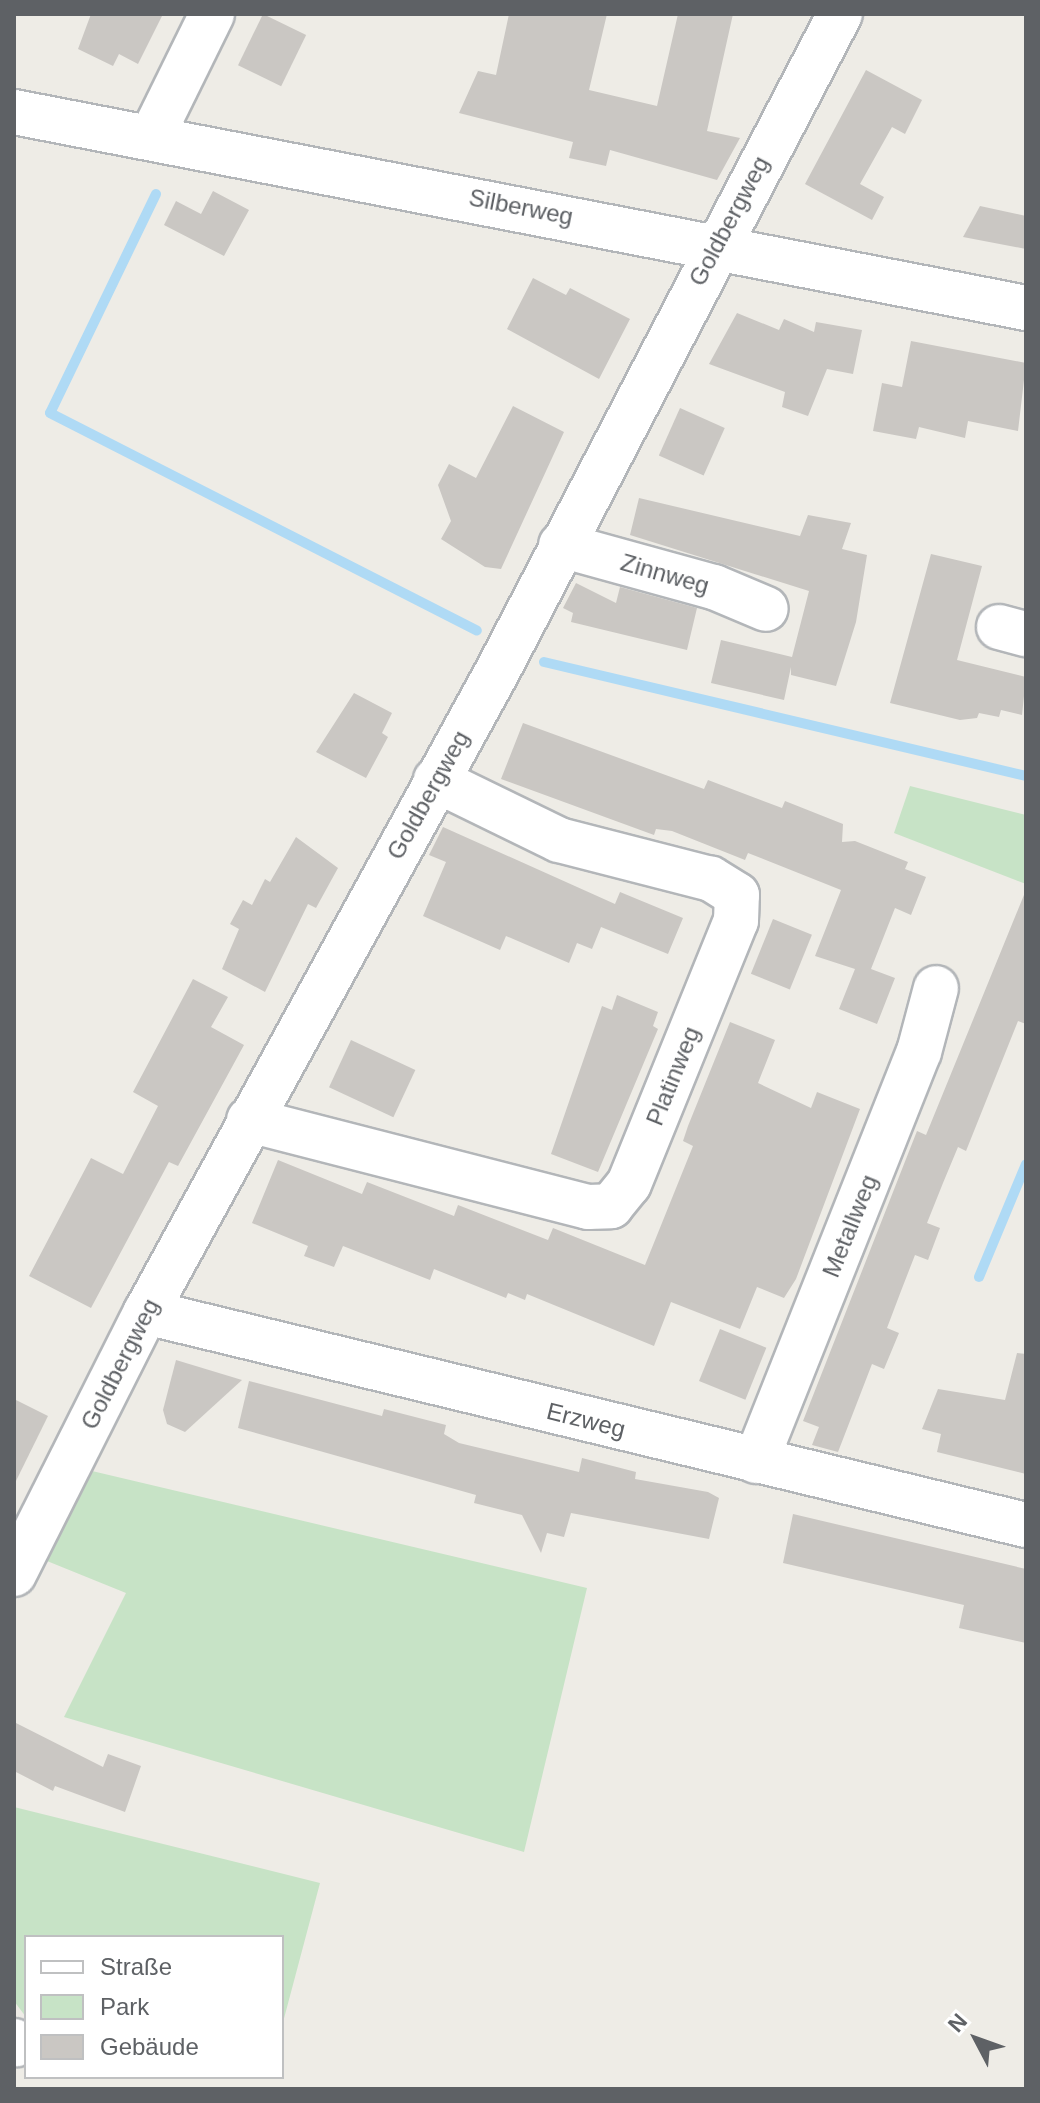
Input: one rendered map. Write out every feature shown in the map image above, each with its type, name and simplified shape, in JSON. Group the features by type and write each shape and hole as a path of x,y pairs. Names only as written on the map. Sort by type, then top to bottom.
{"street":[{"path":"152,136 212,14"},
{"name":"Goldbergweg","path":"14,1574 146,1312 436,780 840,14"},
{"name":"Silberweg","path":"14,112 716,245 1026,308"},
{"name":"Zinnweg","path":"561,545 714,587 766,609"},
{"name":"Platinweg","path":"249,1120 588,1207 611,1206 629,1184 736,921 737,895 711,879 559,840 436,780"},
{"name":"Metallweg","path":"756,1461 919,1052 936,988"},
{"name":"Erzweg","path":"146,1312 1026,1525"}],"green space":[{"path":"910,786 1026,815 1026,884 894,833"},
{"path":"92,1471 587,1588 524,1852 64,1717 126,1593 47,1561"},
{"path":"14,1807 320,1883 284,2018 284,1935 24,1935 24,2014 14,2001"}],"building":[{"path":"91,14 163,14 138,64 119,54 113,66 78,49"},
{"path":"263,14 306,35 281,86 238,65"},
{"path":"509,14 607,14 589,90 657,106 678,14 733,14 707,131 740,138 717,180 610,150 606,166 569,158 573,142 459,113 478,71 496,75"},
{"path":"866,70 922,100 905,134 892,127 860,184 884,197 872,220 805,184"},
{"path":"213,191 249,210 224,256 164,225 176,201 201,214"},
{"path":"980,206 1026,216 1026,249 963,237"},
{"path":"533,278 566,295 570,288 630,319 599,379 507,329"},
{"path":"737,313 779,330 784,319 814,332 816,322 862,330 853,374 827,369 808,416 782,407 785,392 709,364"},
{"path":"911,341 1026,363 1018,431 968,421 965,438 919,427 916,439 873,431 882,383 902,387"},
{"path":"513,406 564,432 501,569 485,567 441,539 451,521 438,485 449,464 476,478"},
{"path":"680,408 725,428 704,475 659,456"},
{"path":"639,498 800,536 808,515 851,523 842,549 867,555 856,622 836,686 791,675 791,667 784,700 711,683 721,640 792,657 809,591 630,535"},
{"path":"931,554 982,566 957,660 1026,677 1022,715 1001,710 999,717 979,713 977,718 960,720 890,703"},
{"path":"576,583 616,603 620,587 697,608 687,650 571,622 573,613 563,608"},
{"path":"354,693 392,713 382,733 388,737 366,778 316,752"},
{"path":"523,723 704,789 708,780 782,808 785,801 843,824 842,842 855,841 908,862 905,869 926,877 911,915 895,908 871,969 895,978 877,1024 839,1009 855,969 815,956 841,890 748,853 745,860 672,831 656,829 654,835 501,779"},
{"path":"443,827 615,904 620,892 683,918 668,954 601,927 592,949 577,943 569,963 506,936 500,950 423,916 446,862 429,855"},
{"path":"296,837 338,868 316,908 308,904 265,992 222,969 239,929 230,924 243,900 252,905 265,879 270,882"},
{"path":"1026,890 1026,1024 1018,1021 966,1151 958,1147 943,1183 927,1223 940,1228 928,1260 915,1255 887,1328 899,1333 884,1369 872,1364 838,1452 812,1445 819,1427 803,1421 917,1131 926,1135"},
{"path":"773,919 812,935 790,989 751,974"},
{"path":"193,979 228,997 211,1027 244,1045 178,1166 169,1162 91,1308 29,1276 91,1158 123,1174 158,1106 133,1092"},
{"path":"617,995 658,1012 653,1026 658,1029 598,1172 551,1154 602,1006 612,1010"},
{"path":"730,1022 775,1040 758,1083 811,1108 817,1092 860,1109 796,1279 784,1298 757,1287 740,1329 671,1302 654,1346 527,1294 525,1300 508,1293 506,1298 434,1269 430,1280 343,1246 334,1267 304,1256 308,1246 252,1223 278,1160 362,1194 367,1182 454,1216 458,1205 548,1240 553,1228 645,1265 693,1146 683,1141"},
{"path":"351,1040 415,1070 393,1117 329,1087"},
{"path":"720,1329 766,1348 745,1400 699,1381"},
{"path":"1017,1353 1026,1354 1026,1474 937,1452 941,1434 922,1429 938,1389 1005,1400"},
{"path":"176,1360 242,1380 185,1432 167,1424 163,1410"},
{"path":"249,1381 382,1416 384,1409 446,1425 444,1434 459,1443 579,1472 582,1458 636,1472 635,1479 708,1492 719,1498 709,1539 571,1513 564,1537 547,1533 541,1553 522,1515 474,1503 476,1495 238,1428"},
{"path":"14,1399 48,1416 14,1485"},
{"path":"793,1514 1026,1569 1026,1643 959,1628 964,1605 783,1563"},
{"path":"14,1722 103,1767 108,1754 141,1766 125,1812 55,1786 53,1791 14,1771"}],"waterway":[{"path":"156,194 50,413 477,631"},
{"path":"544,662 1026,776"},
{"path":"979,1277 1026,1164"}]}
